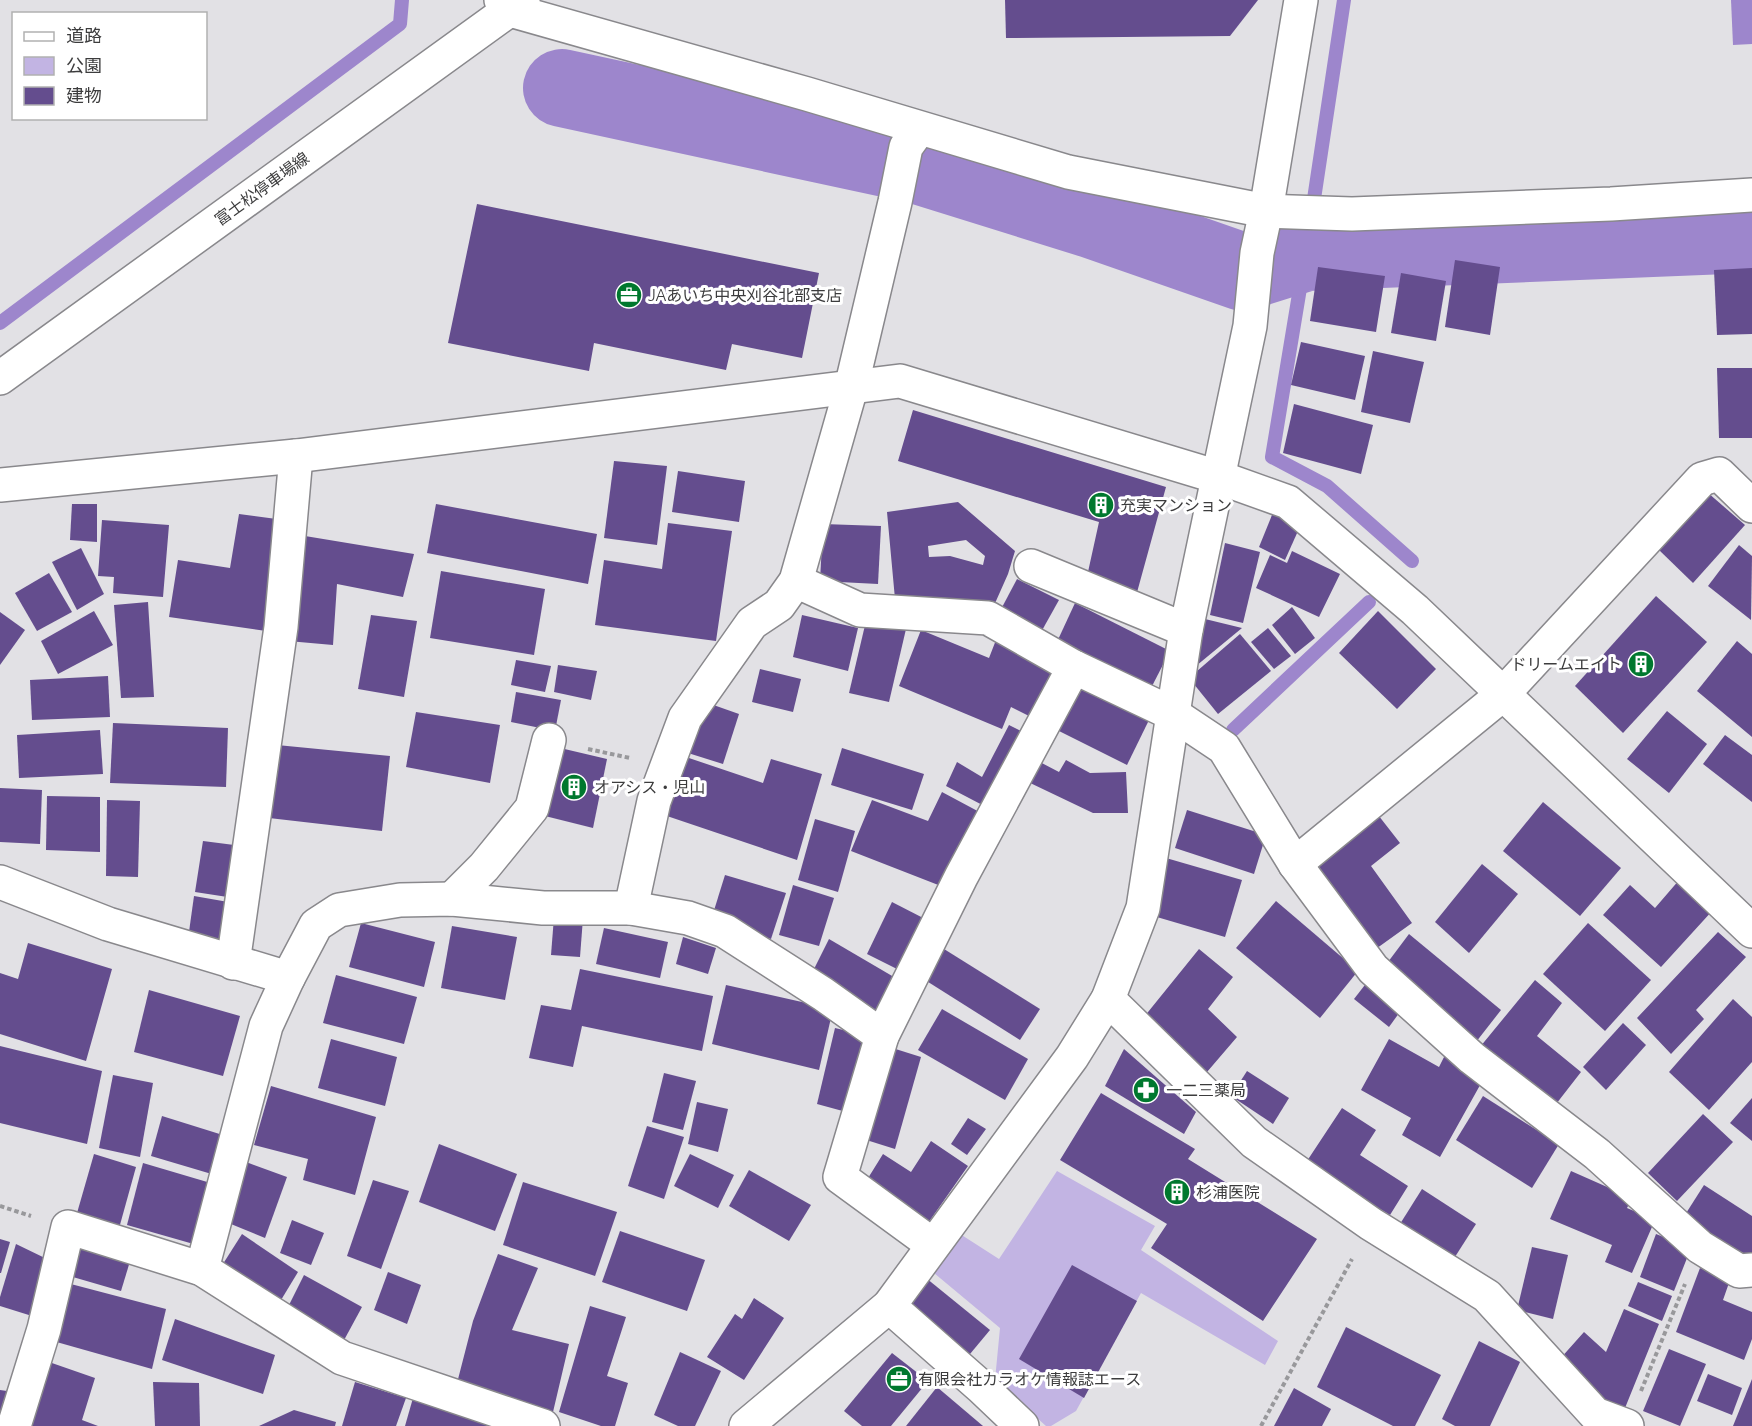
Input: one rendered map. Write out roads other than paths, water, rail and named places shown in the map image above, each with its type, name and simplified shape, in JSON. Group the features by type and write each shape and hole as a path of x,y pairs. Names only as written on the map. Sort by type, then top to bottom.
{"street":[{"path":"746,1426 889,1306 1072,1057 1108,999 1143,908 1186,630 1250,326 1257,253 1301,0"},
{"path":"511,3 807,94 913,138 1068,172 1266,211 1352,214 1611,204 1752,195"},
{"name":"富士松停車場線","path":"0,378 511,3"},
{"path":"631,908 654,801 685,718 753,622 779,604 796,582 851,388 895,202 913,138"},
{"path":"0,485 296,456 900,381 1218,477 1288,502 1415,610 1752,931"},
{"path":"233,963 281,627 296,456"},
{"path":"1295,864 1502,695 1702,479 1719,474 1752,506"},
{"path":"1031,566 1186,630"},
{"path":"796,582 860,610 987,618 1074,667 1173,714 1224,748 1295,864 1373,969 1472,1058 1597,1154 1700,1247 1739,1271 1752,1270"},
{"path":"933,1245 840,1178 882,1036 962,877 1074,667"},
{"path":"452,899 484,867 532,808 549,740"},
{"path":"0,882 108,924 288,978"},
{"path":"202,1269 266,1026 316,925 339,910 400,900 452,899 543,908 631,908 688,918 725,931 823,994 882,1036"},
{"path":"1108,999 1254,1142 1371,1224 1486,1296 1596,1414 1627,1426"},
{"path":"14,1426 44,1329 68,1227 202,1269 342,1358 543,1426"},
{"path":"889,1306 1022,1426"}],"waterway":[{"path":"0,323 400,24 402,0"},
{"path":"1344,0 1272,457 1327,486 1412,561"},
{"path":"562,88 918,165 1091,219 1243,272 1306,252 1752,234"},
{"path":"1233,730 1369,602"}],"place":[{"name":"JAあいち中央刈谷北部支店","path":"629,295"},
{"name":"充実マンション","path":"1101,505"},
{"name":"ドリームエイト","path":"1641,664"},
{"name":"オアシス・児山","path":"574,787"},
{"name":"一二三薬局","path":"1146,1090"},
{"name":"杉浦医院","path":"1177,1192"},
{"name":"有限会社カラオケ情報誌エース","path":"899,1379"}]}
